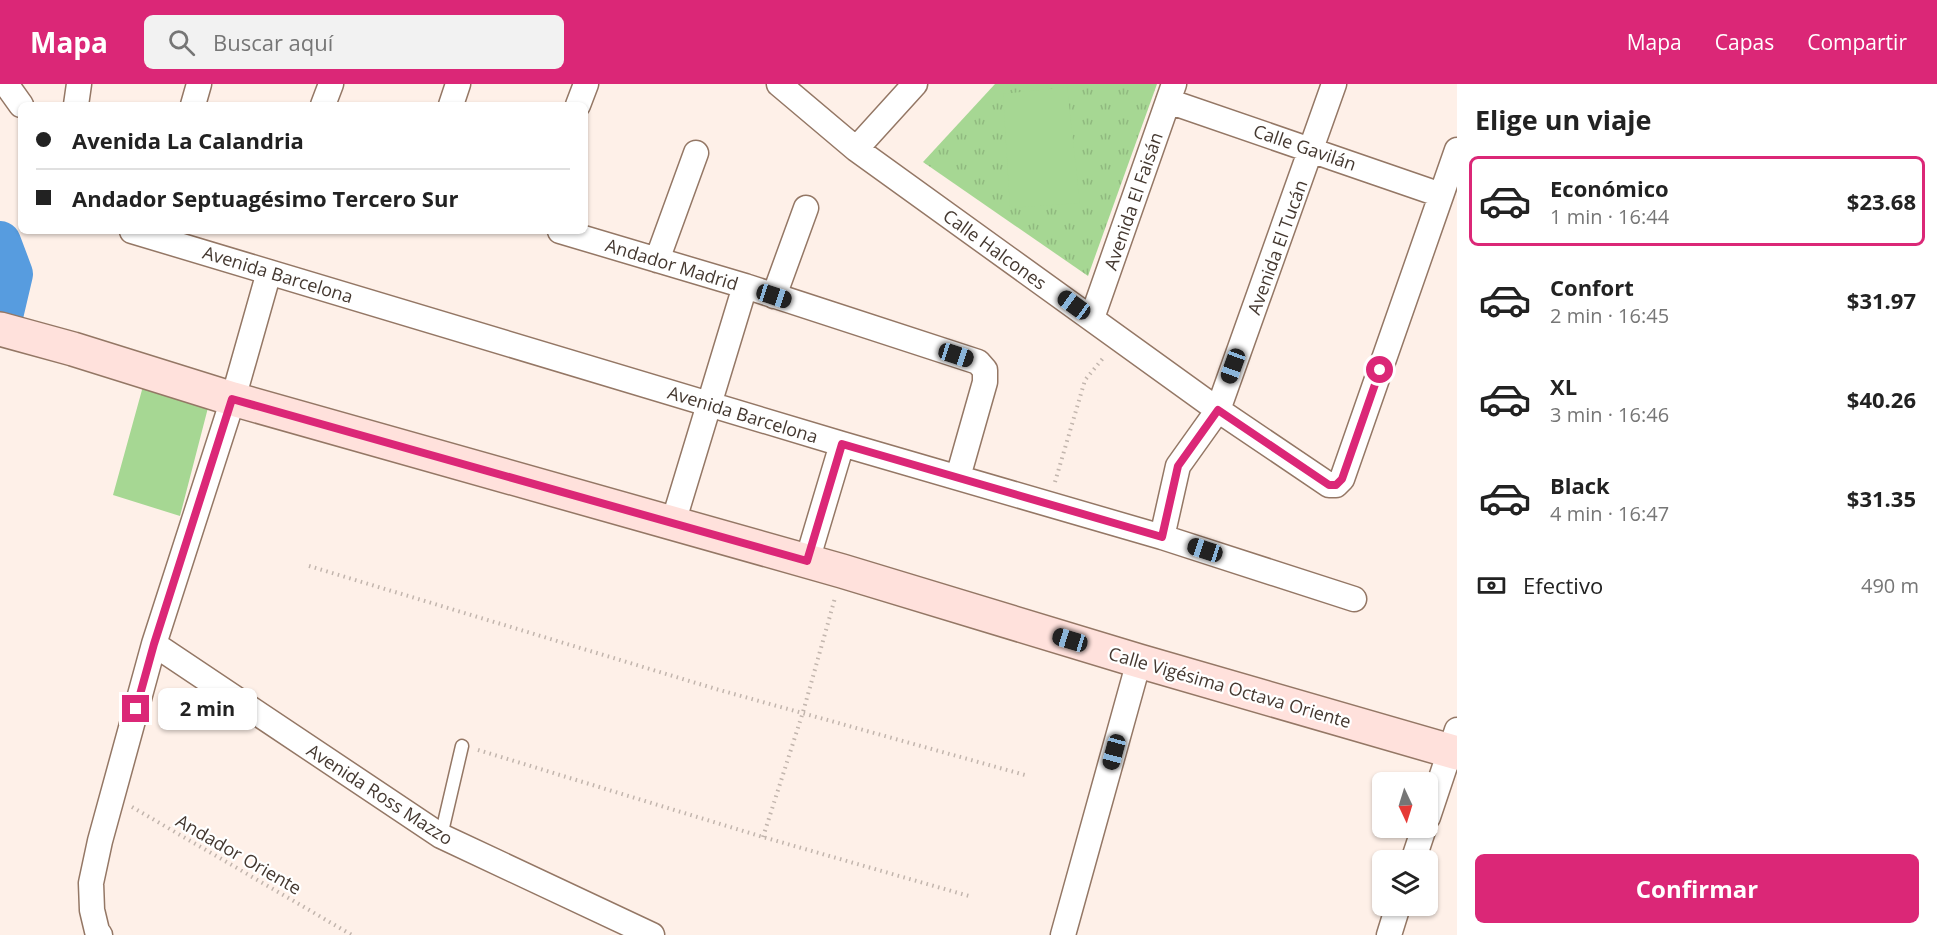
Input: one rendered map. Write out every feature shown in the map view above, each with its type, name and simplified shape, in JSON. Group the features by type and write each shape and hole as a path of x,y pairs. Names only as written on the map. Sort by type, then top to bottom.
{"main road":[{"name":"Calle Vigésima Octava Oriente","path":"0,329 73,349 232,399 842,571 1139,661 1455,745"}],"street":[{"path":"6,84 20,102"},
{"path":"20,84 22,102"},
{"path":"76,102 78,84"},
{"path":"194,102 200,84"},
{"path":"324,102 331,84"},
{"path":"452,102 459,84"},
{"path":"579,102 586,84"},
{"name":"Calle Halcones","path":"779,84 856,149 1218,410 1329,485 1336,485 1342,479 1441,195"},
{"path":"856,149 915,84"},
{"name":"Avenida El Tucán","path":"1162,537 1178,466 1218,410 1334,84"},
{"name":"Calle Gavilán","path":"1171,92 1312,149 1441,195"},
{"name":"Avenida El Faisán","path":"1092,318 1171,92"},
{"path":"1441,195 1457,150"},
{"path":"657,260 696,153"},
{"path":"774,296 806,208"},
{"name":"Avenida Barcelona","path":"148,234 842,444 1162,537 1353,599"},
{"name":"Andador Madrid","path":"570,234 745,286 978,362 985,370 985,382 958,477"},
{"path":"98,933 92,910 91,882 113,796 154,644 232,399 269,272"},
{"path":"673,523 745,286"},
{"path":"807,561 842,444"},
{"name":"Avenida Ross Mazzo","path":"154,644 441,836 652,935"},
{"path":"1063,935 1139,661"},
{"path":"1438,790 1455,745"},
{"path":"1389,935 1395,916"}],"lane":[{"path":"441,836 462,746"}],"path":[{"path":"1049,504 1085,380 1120,338"},
{"path":"309,566 716,689 1025,774"},
{"path":"763,837 803,712 842,571"},
{"path":"462,746 763,837 969,896"},
{"name":"Andador Oriente","path":"113,796 352,935"}],"green space":[{"path":"995,84 1157,84 1088,276 923,162"},
{"path":"1067,87 1080,203 1010,208 1003,94"},
{"path":"145,379 210,400 180,516 113,495"}],"waterway":[{"path":"0,242 12,274 0,325"}],"route":[{"path":"136,709 154,644 232,399 807,561 842,444 1162,537 1178,466 1218,410 1329,485 1336,485 1342,479 1380,370"}]}
